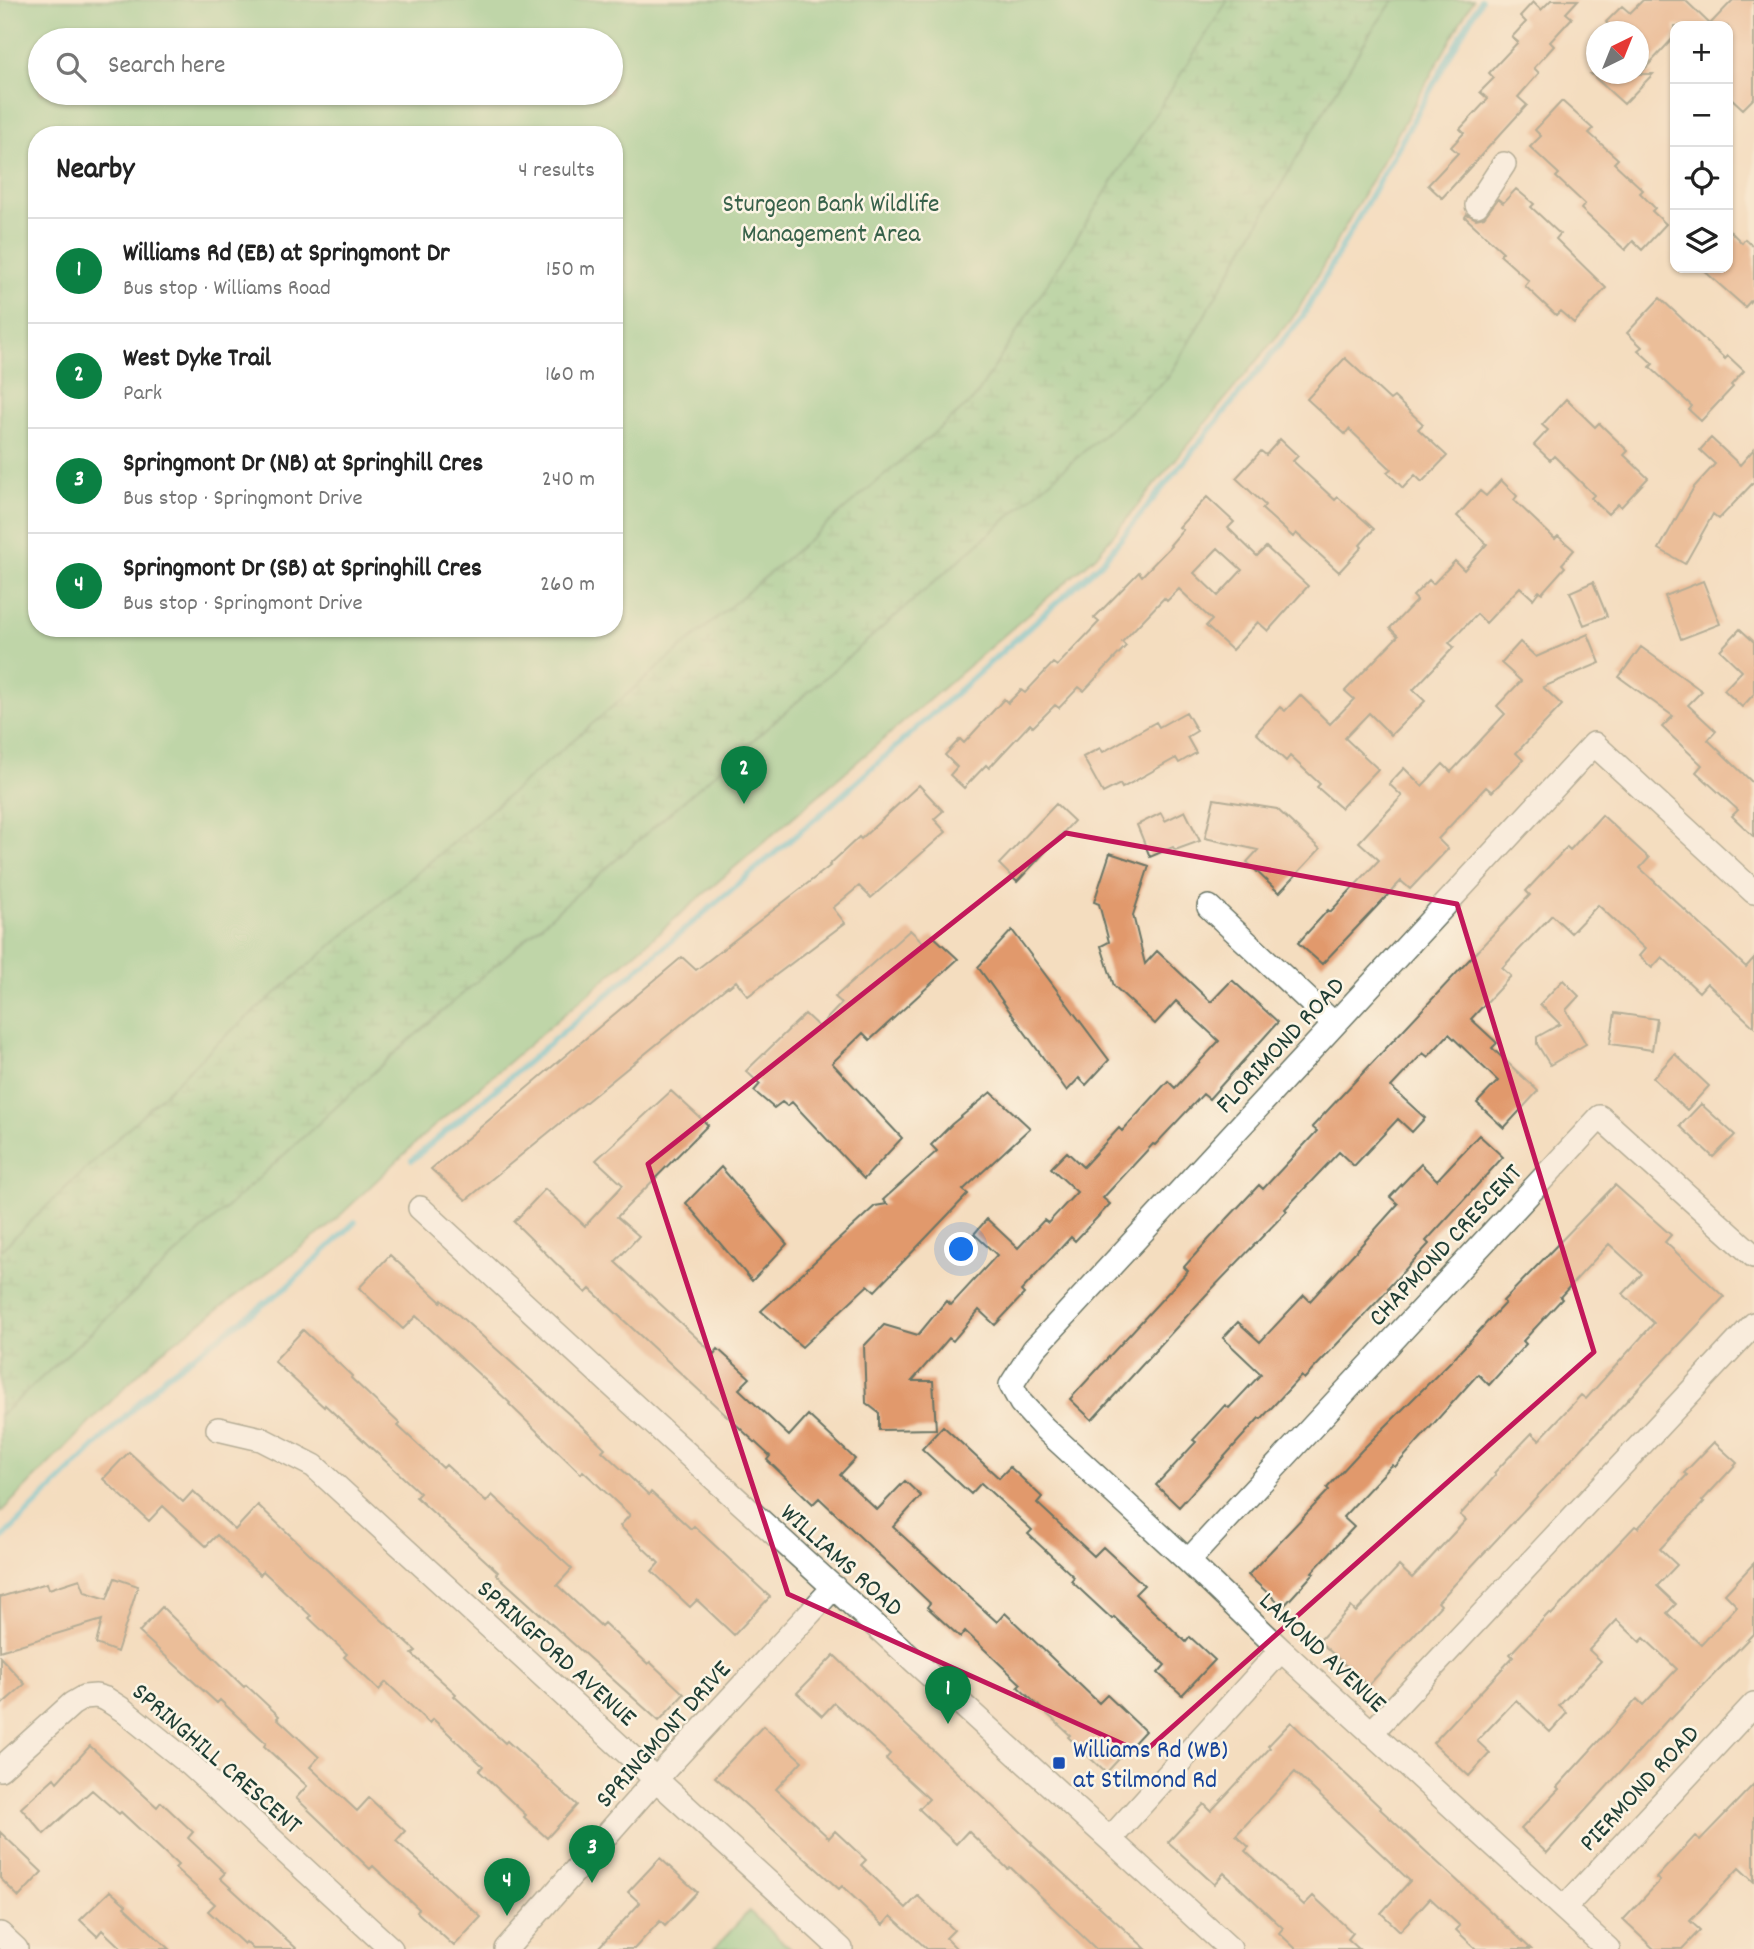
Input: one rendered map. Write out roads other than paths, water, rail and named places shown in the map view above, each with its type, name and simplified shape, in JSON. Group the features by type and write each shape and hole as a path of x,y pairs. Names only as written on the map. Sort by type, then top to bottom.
{"street":[{"path":"1477,205 1504,164"},
{"name":"FLORIMOND ROAD","path":"1010,1385 1034,1349 1594,744 1754,892"},
{"path":"1209,907 1335,1024"},
{"name":"CHAPMOND CRESCENT","path":"1188,1561 1600,1117 1754,1256"},
{"name":"WILLIAMS ROAD","path":"420,1208 1230,1949"},
{"path":"1371,1733 1754,1324"},
{"name":"LAMOND AVENUE","path":"1010,1385 1021,1403 1044,1428 1281,1650 1608,1949"},
{"name":"SPRINGFORD AVENUE","path":"218,1429 261,1439 314,1466 841,1949"},
{"name":"SPRINGMONT DRIVE","path":"506,1949 655,1780 834,1587"},
{"path":"1110,1839 1281,1650"},
{"name":"SPRINGHILL CRESCENT","path":"0,1769 72,1704 84,1697 106,1699 191,1765 391,1949"},
{"name":"PIERMOND ROAD","path":"1564,1908 1754,1704"},
{"path":"0,1934 16,1949"}],"waterway":[{"path":"412,1160 822,813 1101,563 1303,316 1481,0"},
{"path":"0,1540 166,1376 287,1287 355,1222"}],"place":[{"name":"West Dyke Trail","path":"744,804"},
{"name":"Williams Rd (EB) at Springmont Dr","path":"948,1724"},
{"name":"Williams Rd (WB) at Stilmond Rd","path":"1059,1763"},
{"name":"Springmont Dr (NB) at Springhill Cres","path":"592,1883"},
{"name":"Springmont Dr (SB) at Springhill Cres","path":"507,1916"}],"park label":[{"name":"Sturgeon Bank Wildlife Management Area","path":"831,217"}]}
